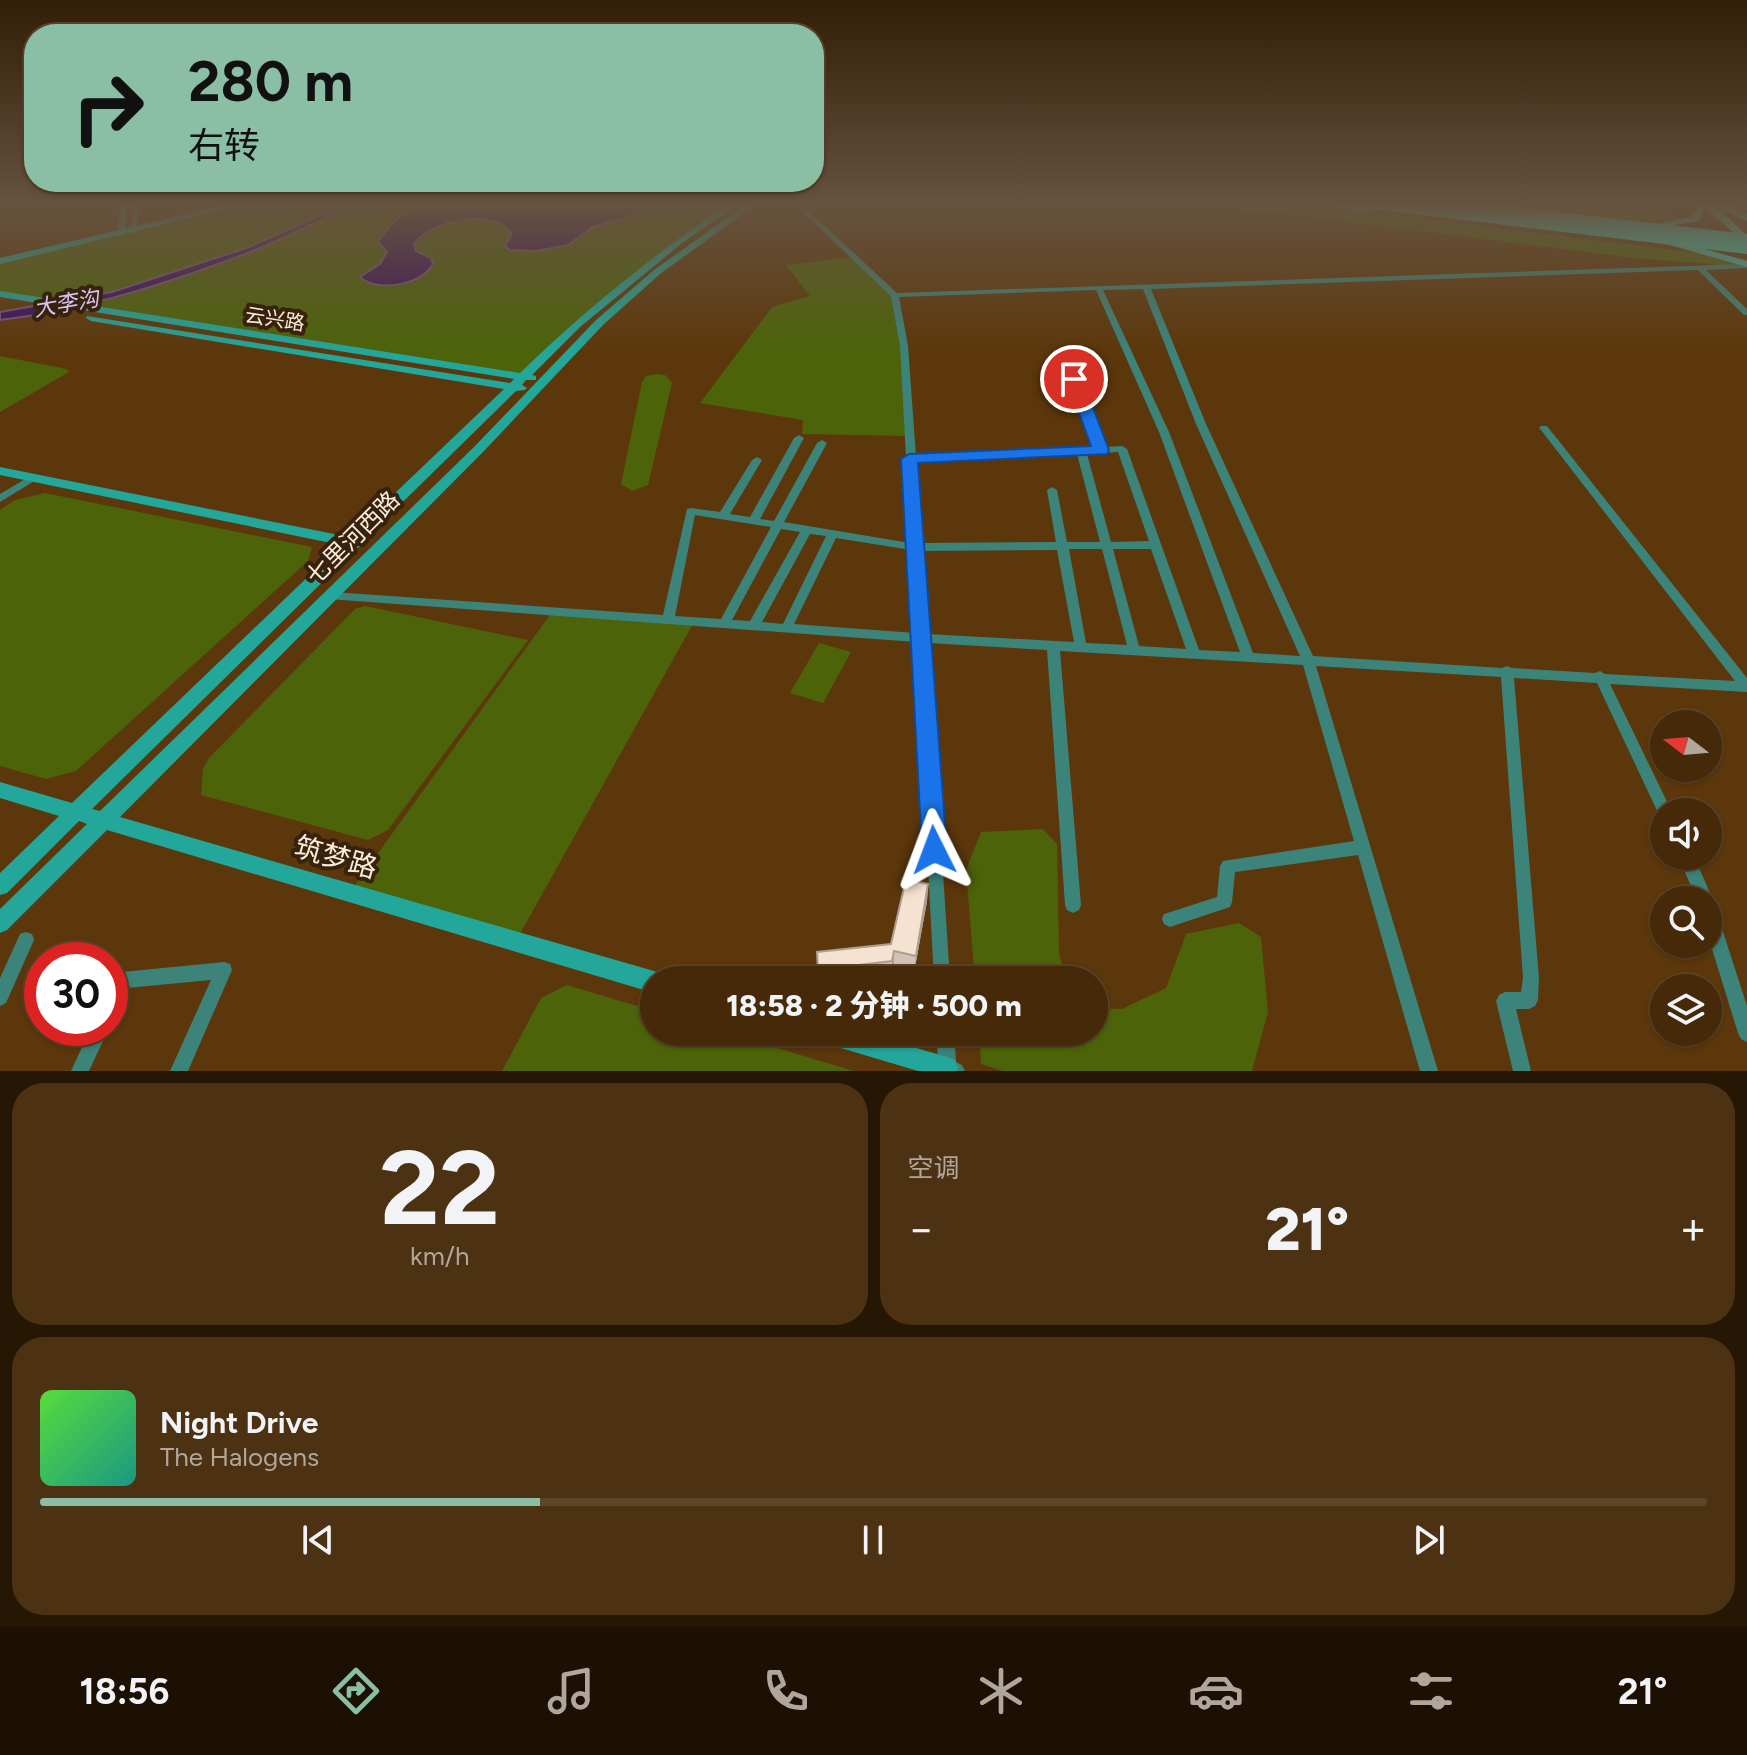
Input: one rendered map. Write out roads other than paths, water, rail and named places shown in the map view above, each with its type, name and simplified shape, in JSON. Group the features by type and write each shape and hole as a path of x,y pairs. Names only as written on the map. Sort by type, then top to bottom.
{"main road":[{"path":"1708,253 1747,265"}],"street":[{"path":"0,261 37,253"},
{"name":"七里河西路","path":"0,886 624,283 666,253"},
{"name":"七里河西路","path":"0,923 332,596 600,322 684,253"},
{"path":"850,253 895,295 904,346 941,966"},
{"path":"895,295 1747,265"},
{"path":"1700,268 1747,313"},
{"path":"1147,288 1201,424 1308,660 1429,1071"},
{"path":"1099,289 1164,432 1248,657"},
{"name":"云兴路","path":"0,294 539,386"},
{"name":"云兴路","path":"0,304 520,382"},
{"path":"1065,355 1101,450"},
{"path":"1544,428 1747,687"},
{"path":"753,521 799,438"},
{"path":"724,624 822,443"},
{"path":"909,459 1122,449 1194,654"},
{"path":"1081,451 1134,650"},
{"path":"723,516 757,460"},
{"path":"0,471 356,543"},
{"path":"0,499 32,478"},
{"path":"1052,490 1081,647"},
{"path":"668,620 691,511 915,547 1156,545"},
{"path":"754,626 807,529"},
{"path":"786,629 833,533"},
{"path":"332,596 922,638 1747,687"},
{"path":"1053,646 1073,905"},
{"path":"1507,671 1531,978 1529,1000 1505,1001 1522,1071"},
{"path":"1600,676 1658,798"},
{"name":"筑梦路","path":"0,790 640,978"},
{"path":"1170,919 1224,902 1228,866 1363,847"},
{"path":"0,997 26,940"},
{"path":"1722,954 1747,1033"},
{"path":"128,979 224,970 179,1071"},
{"path":"80,1071 92,1046"},
{"path":"871,1046 951,1070 947,1046"}],"water":[{"name":"大李沟","path":"231,253 247,253 164,283 99,302 0,320 0,312 112,292"},
{"path":"386,253 420,253 431,258 433,264 419,277 399,284 377,285 360,277 380,264"}]}
